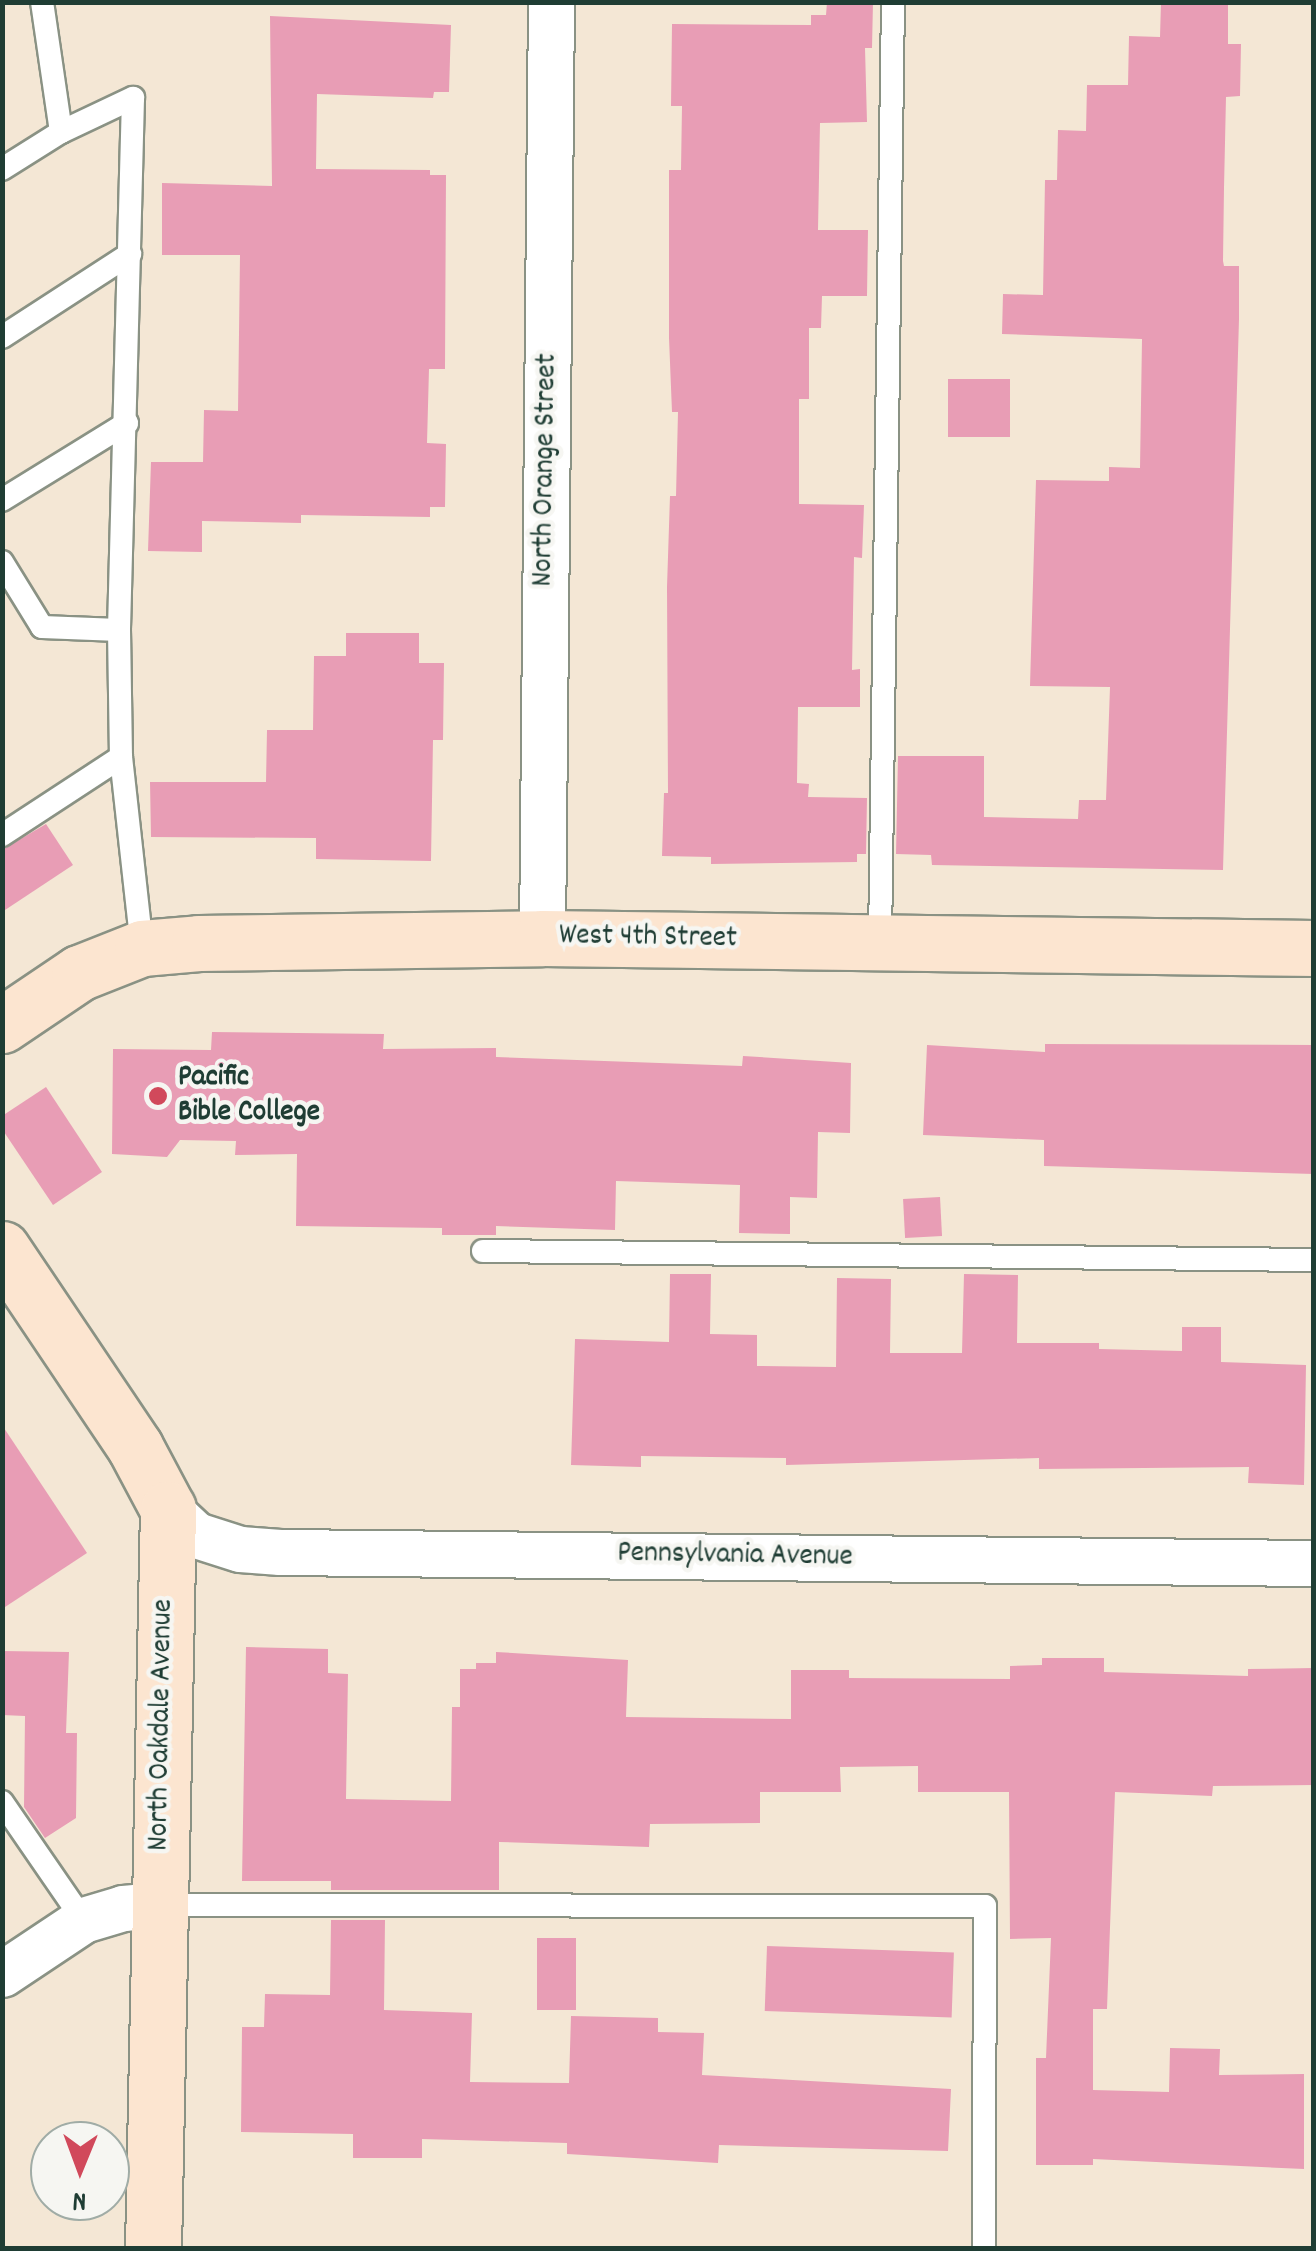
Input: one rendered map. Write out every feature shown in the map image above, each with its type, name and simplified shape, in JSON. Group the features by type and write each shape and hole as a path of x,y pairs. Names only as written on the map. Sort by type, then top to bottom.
{"street":[{"name":"North Orange Street","path":"542,938 552,2"},
{"name":"West 4th Street","path":"2,1025 79,974 142,948 199,943 542,938 1314,948"},
{"name":"North Oakdale Avenue","path":"2,1250 135,1447 168,1510 152,2248"},
{"name":"Pennsylvania Avenue","path":"168,1510 196,1535 240,1549 280,1552 1314,1563"},
{"path":"2,1974 83,1920 122,1908 160,1905"}],"lane":[{"path":"42,2 61,132"},
{"path":"880,942 893,2"},
{"path":"2,170 61,132 134,98 119,630 121,758 142,948"},
{"path":"2,337 130,254"},
{"path":"2,500 127,423"},
{"path":"2,562 42,627 119,630"},
{"path":"2,835 121,758"},
{"path":"483,1250 1314,1260"},
{"path":"2,1802 83,1920"},
{"path":"160,1905 985,1906 984,2248"}],"building":[{"path":"827,2 873,2 872,48 865,48 867,122 820,123 818,230 868,230 867,296 822,296 821,328 809,328 809,399 799,399 799,504 864,505 862,558 854,557 852,670 860,669 860,707 798,707 797,783 809,784 808,797 867,798 866,854 857,854 857,862 711,864 711,857 662,856 664,793 668,793 670,496 676,496 678,412 672,412 669,338 669,170 681,170 682,106 671,106 672,24 811,25 811,15 826,15"},
{"path":"1161,2 1228,2 1228,44 1241,44 1240,96 1226,97 1224,188 1223,261 1224,266 1239,266 1239,319 1223,870 932,865 931,855 896,854 898,756 984,756 984,817 1078,819 1079,800 1106,800 1110,687 1030,686 1036,480 1109,481 1109,467 1140,468 1142,339 1002,334 1003,294 1043,295 1045,180 1057,180 1058,130 1086,131 1087,85 1128,85 1129,36 1160,37"},
{"path":"270,16 451,25 449,92 434,92 433,98 317,94 316,169 430,170 430,175 446,175 445,369 429,369 427,443 446,444 445,507 430,507 430,517 301,515 301,523 202,521 202,552 148,551 151,462 203,462 204,410 238,411 240,255 162,255 162,183 272,186"},
{"path":"948,379 1010,379 1010,437 948,437"},
{"path":"346,633 419,633 419,663 444,663 443,740 433,740 431,861 316,859 316,838 151,837 150,782 266,782 267,730 313,730 314,656 346,656"},
{"path":"46,824 73,865 2,912 2,850"},
{"path":"212,1032 384,1034 383,1049 496,1048 496,1057 742,1066 743,1056 851,1063 850,1133 818,1132 817,1198 790,1197 790,1234 739,1233 740,1185 616,1181 615,1230 496,1226 496,1235 442,1235 442,1228 296,1226 297,1154 235,1155 236,1141 180,1140 167,1157 112,1154 113,1049 211,1050"},
{"path":"1045,1044 1314,1045 1314,1174 1044,1166 1044,1140 923,1135 927,1045 1045,1052"},
{"path":"46,1087 102,1172 53,1205 2,1129 2,1116"},
{"path":"940,1197 942,1236 905,1238 903,1199"},
{"path":"670,1274 711,1274 710,1334 757,1335 757,1366 836,1367 837,1278 891,1279 890,1353 962,1353 964,1274 1018,1275 1017,1343 1099,1343 1099,1349 1182,1351 1182,1327 1221,1327 1221,1362 1306,1365 1304,1485 1248,1483 1249,1467 1039,1469 1039,1458 786,1465 786,1458 641,1456 641,1467 571,1465 575,1339 669,1342"},
{"path":"2,1425 87,1553 2,1609"},
{"path":"246,1647 328,1649 328,1673 348,1674 346,1799 451,1801 452,1707 460,1707 460,1669 476,1669 476,1663 496,1663 496,1652 628,1660 626,1717 791,1719 791,1670 849,1670 849,1678 1010,1679 1010,1666 1042,1665 1042,1658 1104,1658 1104,1672 1248,1676 1248,1669 1314,1668 1314,1785 1213,1786 1212,1796 1115,1792 1107,2009 1093,2009 1093,2090 1169,2092 1170,2048 1220,2049 1219,2075 1304,2074 1304,2169 1093,2159 1093,2165 1036,2165 1036,2058 1046,2058 1051,1938 1010,1939 1009,1792 918,1792 918,1766 840,1767 841,1792 760,1792 760,1823 650,1824 649,1847 499,1842 499,1890 331,1890 331,1881 242,1881"},
{"path":"2,1651 69,1652 66,1733 77,1733 76,1818 45,1838 24,1807 25,1716 2,1715"},
{"path":"331,1920 385,1920 384,2010 472,2013 470,2082 569,2083 571,2016 658,2018 658,2032 704,2033 702,2075 951,2089 948,2151 719,2145 718,2163 567,2154 567,2143 422,2139 422,2158 353,2158 353,2134 241,2132 242,2027 264,2027 265,1994 330,1995"},
{"path":"537,1938 576,1938 576,2010 537,2010"},
{"path":"767,1946 954,1953 952,2017 765,2011"}],"place":[{"name":"Pacific Bible College","path":"158,1096"}]}
